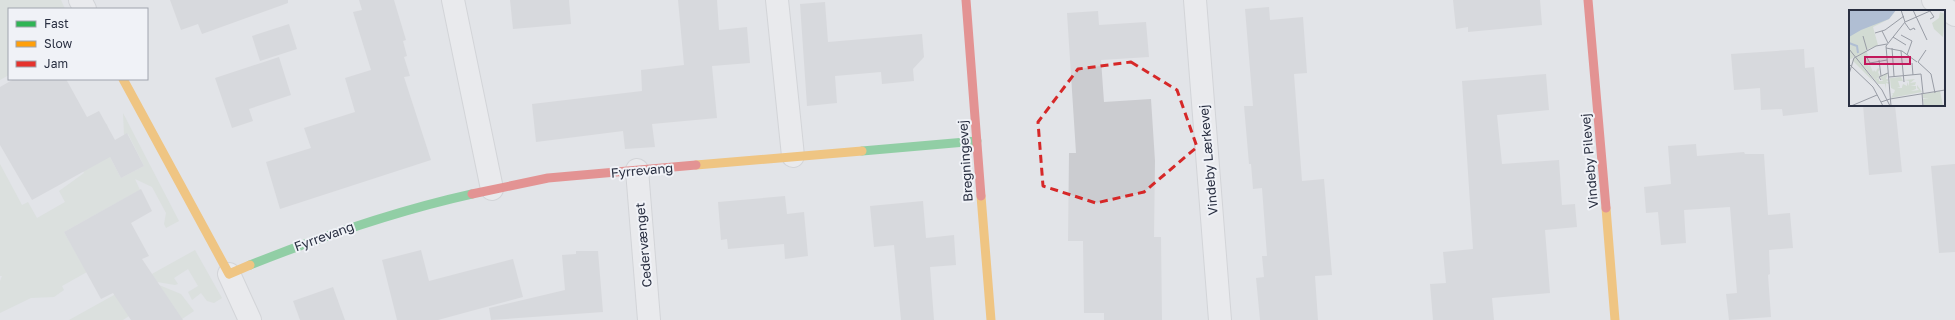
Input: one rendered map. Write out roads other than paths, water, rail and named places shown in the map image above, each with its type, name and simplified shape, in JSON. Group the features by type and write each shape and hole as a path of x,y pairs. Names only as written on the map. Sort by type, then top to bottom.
{"street":[{"path":"453,0 492,189"},
{"path":"777,0 793,156"},
{"name":"Bregningevej","path":"966,0 990,320"},
{"name":"Vindeby Lærkevej","path":"1195,0 1220,320"},
{"name":"Vindeby Pilevej","path":"1588,0 1615,320"},
{"path":"1933,0 1955,15"},
{"path":"124,80 229,274 250,320"},
{"name":"Fyrrevang","path":"229,274 300,245 364,222 426,204 548,178 977,141"},
{"name":"Cedervænget","path":"637,170 649,320"}]}
